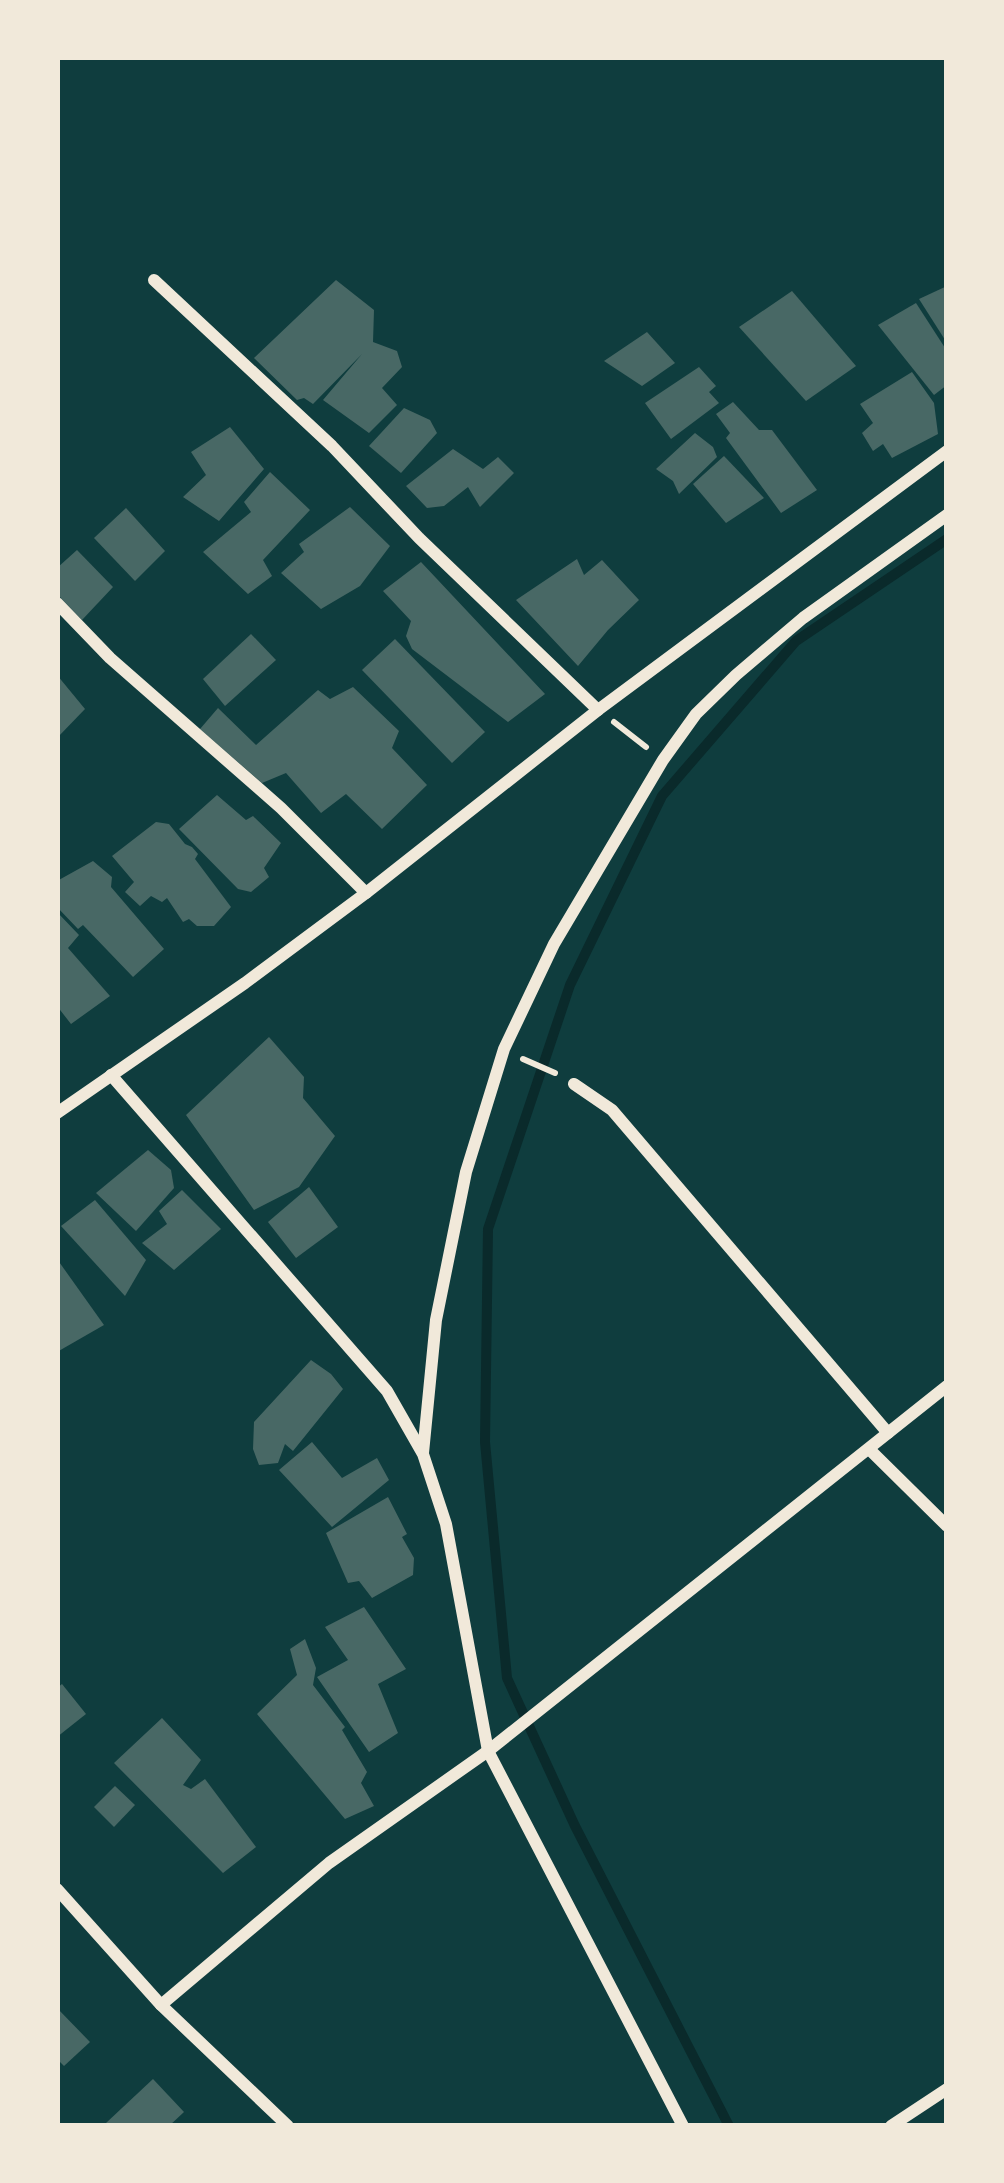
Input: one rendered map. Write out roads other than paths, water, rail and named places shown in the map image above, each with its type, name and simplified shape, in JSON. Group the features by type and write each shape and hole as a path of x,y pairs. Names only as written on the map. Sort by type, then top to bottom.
{"street":[{"path":"154,280 332,446 419,538 598,710"},
{"path":"57,1113 366,893 598,710 947,451"},
{"path":"423,1454 436,1320 466,1172 504,1049 554,944 696,715 803,618 947,515"},
{"path":"57,603 110,658 281,808 366,893"},
{"path":"112,1075 387,1391 423,1454 446,1524 488,1751 682,2126"},
{"path":"574,1084 612,1110 888,1433"},
{"path":"161,2005 329,1863 514,1731 947,1386"},
{"path":"870,1450 947,1526"},
{"path":"57,1889 161,2005 287,2126"},
{"path":"894,2125 947,2089"}],"waterway":[{"path":"729,2126 575,1826 507,1678 485,1442 488,1229 570,985 662,796 796,641 947,539"}]}
